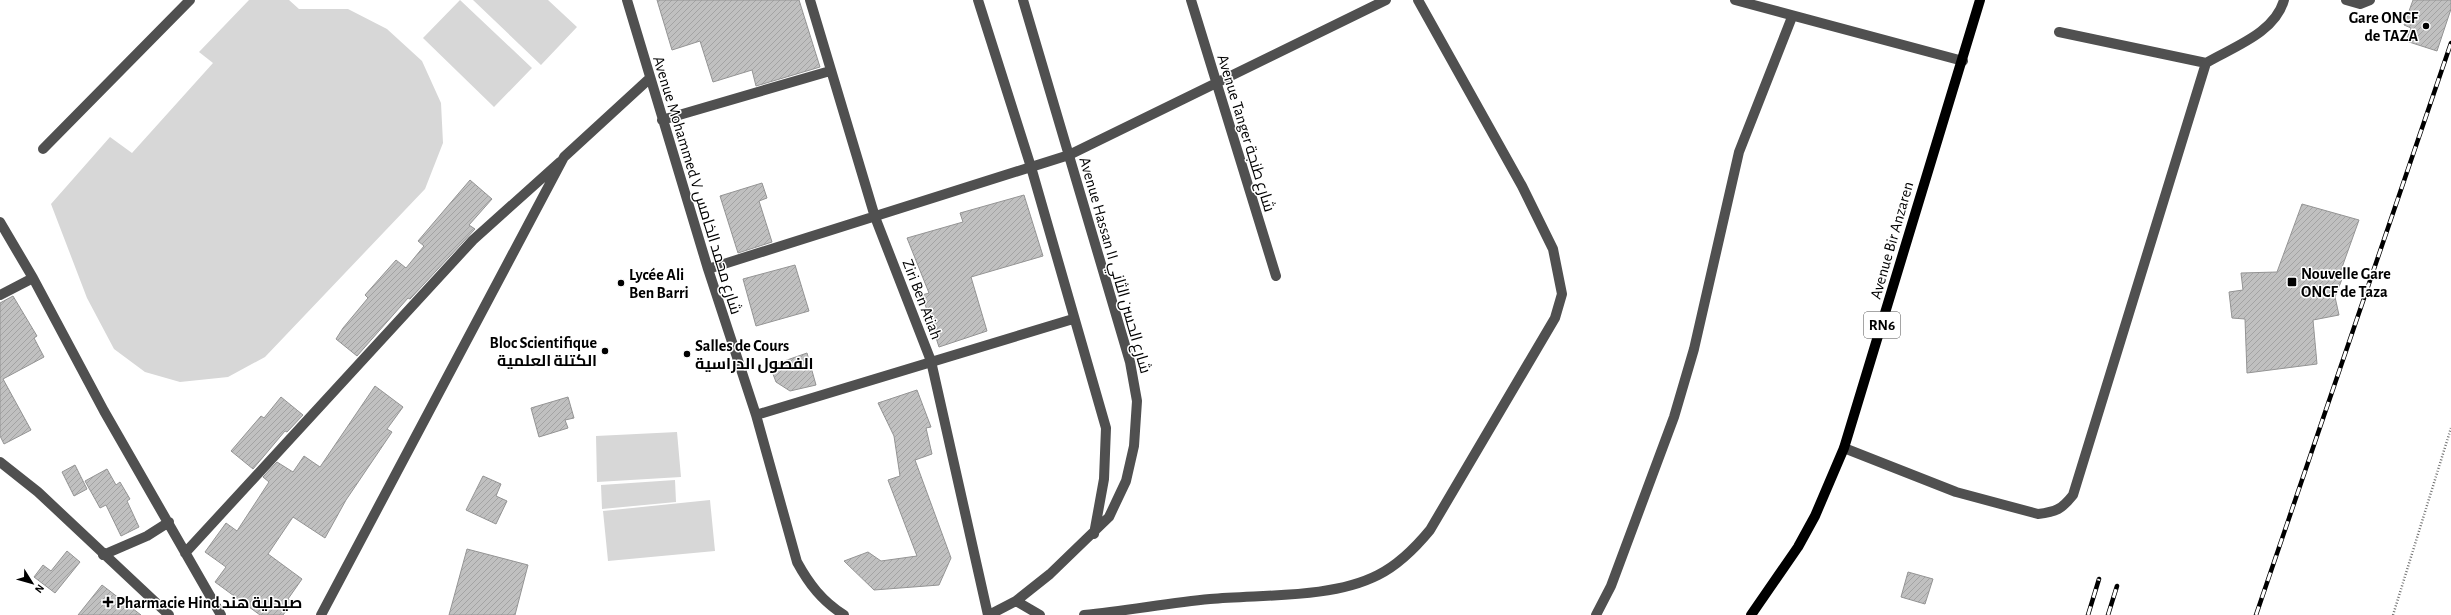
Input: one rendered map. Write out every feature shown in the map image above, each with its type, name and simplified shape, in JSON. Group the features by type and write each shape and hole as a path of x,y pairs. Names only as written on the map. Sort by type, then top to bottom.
{"main road":[{"name":"Avenue Bir Anzaren","path":"1751,615 1805,535 1815,516 1844,448 1922,186 1963,61 1980,0"},
{"name":"Avenue Bir Anzaren","path":"1976,18 1985,0"}],"street":[{"path":"43,149 190,0"},
{"name":"Avenue Mohammed V شارع محمد الخامس","path":"627,0 649,79 708,269 756,415 797,562 809,583 822,599 844,615"},
{"name":"Ziri Ben Atiah","path":"810,0 830,71 875,217 931,361 989,615"},
{"path":"978,0 1031,167 1073,319 1106,428 1106,466 1094,534"},
{"name":"Avenue Hassan II شارع الحسن الثاني","path":"989,615 1016,601 1094,534 1109,517 1126,481 1134,446 1137,401 1130,362 1023,0"},
{"name":"Avenue Tanger شارع طنجة","path":"1191,0 1215,83 1276,276"},
{"path":"708,269 1069,155 1386,0"},
{"path":"1084,615 1210,599 1315,591 1344,586 1378,575 1415,548 1430,530 1555,318 1562,294 1553,249 1522,186 1418,0"},
{"path":"1735,0 1792,17 1963,61"},
{"path":"2059,32 2206,63 2269,26 2279,15 2284,0"},
{"path":"2346,0 2360,4 2370,0"},
{"path":"1596,615 1611,586 1674,417 1694,349 1739,152 1792,17"},
{"path":"1844,448 1971,496 2038,514 2049,513 2064,507 2073,495 2206,63"},
{"path":"662,120 830,71"},
{"path":"185,553 473,240 649,79"},
{"path":"321,615 564,158"},
{"path":"0,222 33,278 104,411 221,615"},
{"path":"0,295 33,278"},
{"path":"756,415 1073,319"},
{"path":"0,462 38,492 103,555 170,615"},
{"path":"103,555 147,536 169,522"},
{"path":"1016,601 1040,615"}],"path":[{"path":"2393,615 2451,428"}],"shaded area":[{"path":"249,0 289,0 299,9 348,9 387,29 422,61 441,103 443,143 425,189 265,357 228,377 180,382 145,372 114,349 87,298 51,204 110,137 132,153 213,63 199,52"},
{"path":"460,0 532,68 494,107 423,38"},
{"path":"473,0 548,0 577,27 541,65"},
{"path":"677,432 681,477 597,482 596,436"},
{"path":"675,480 676,502 602,509 601,485"},
{"path":"710,500 715,551 608,561 603,511"}],"building":[{"path":"657,0 799,0 820,67 756,86 752,70 713,82 700,41 672,50"},
{"name":"Gare ONCF de TAZA","path":"2413,0 2451,0 2451,9 2437,51 2406,41 2411,28 2404,25"},
{"path":"470,180 492,199 469,225 475,229 410,299 408,298 357,356 336,339 343,328 368,298 365,295 396,260 406,268 424,246 418,241"},
{"path":"762,183 767,198 759,201 772,242 738,253 720,196"},
{"path":"1024,195 1043,256 971,277 987,331 939,347 922,295 929,293 907,238 963,222 960,213"},
{"name":"Nouvelle Gare ONCF de Taza","path":"2302,204 2359,220 2340,273 2344,274 2335,297 2339,315 2313,320 2317,364 2247,373 2245,319 2232,318 2229,292 2243,290 2241,273 2277,272"},
{"path":"795,265 809,311 756,326 743,279"},
{"path":"13,296 37,336 34,338 44,357 3,379 31,430 4,444 0,436 0,303"},
{"path":"807,353 816,385 790,391 776,382 770,366"},
{"path":"375,386 403,407 387,429 392,432 346,500 325,538 293,517 268,554 302,579 288,599 293,602 283,615 260,615 215,582 226,567 205,552 226,523 237,531 269,482 263,477 277,462 293,472 304,456 320,467"},
{"path":"917,390 931,427 926,428 932,454 915,460 951,558 939,585 874,590 844,561 868,552 881,561 917,556 888,480 900,476 894,436 878,403"},
{"path":"281,397 303,415 287,432 285,431 253,469 231,451 261,416 264,418"},
{"path":"568,397 574,418 565,420 568,428 539,437 531,408"},
{"path":"75,465 87,489 74,496 62,472"},
{"path":"107,469 116,485 120,482 130,499 127,501 139,527 121,536 106,505 100,508 85,481"},
{"path":"483,476 501,484 496,496 507,501 496,524 466,510"},
{"path":"467,549 528,565 515,615 449,615"},
{"path":"67,551 80,562 55,593 34,577 43,565 51,571"},
{"path":"1908,572 1933,579 1925,604 1901,597"},
{"path":"102,585 141,615 78,615"}],"railway":[{"path":"2256,615 2451,43"},
{"path":"2088,615 2099,579"},
{"path":"2108,615 2117,586"}],"place":[{"name":"Gare ONCF de TAZA","path":"2426,26"},
{"name":"Nouvelle Gare ONCF de Taza","path":"2292,282"},
{"name":"Lycée Ali Ben Barri","path":"621,283"},
{"name":"Bloc Scientifique الكتلة العلمية","path":"605,351"},
{"name":"Salles de Cours الفصول الدراسية","path":"687,354"},
{"name":"Pharmacie Hind صيدلية هند","path":"108,602"}]}
